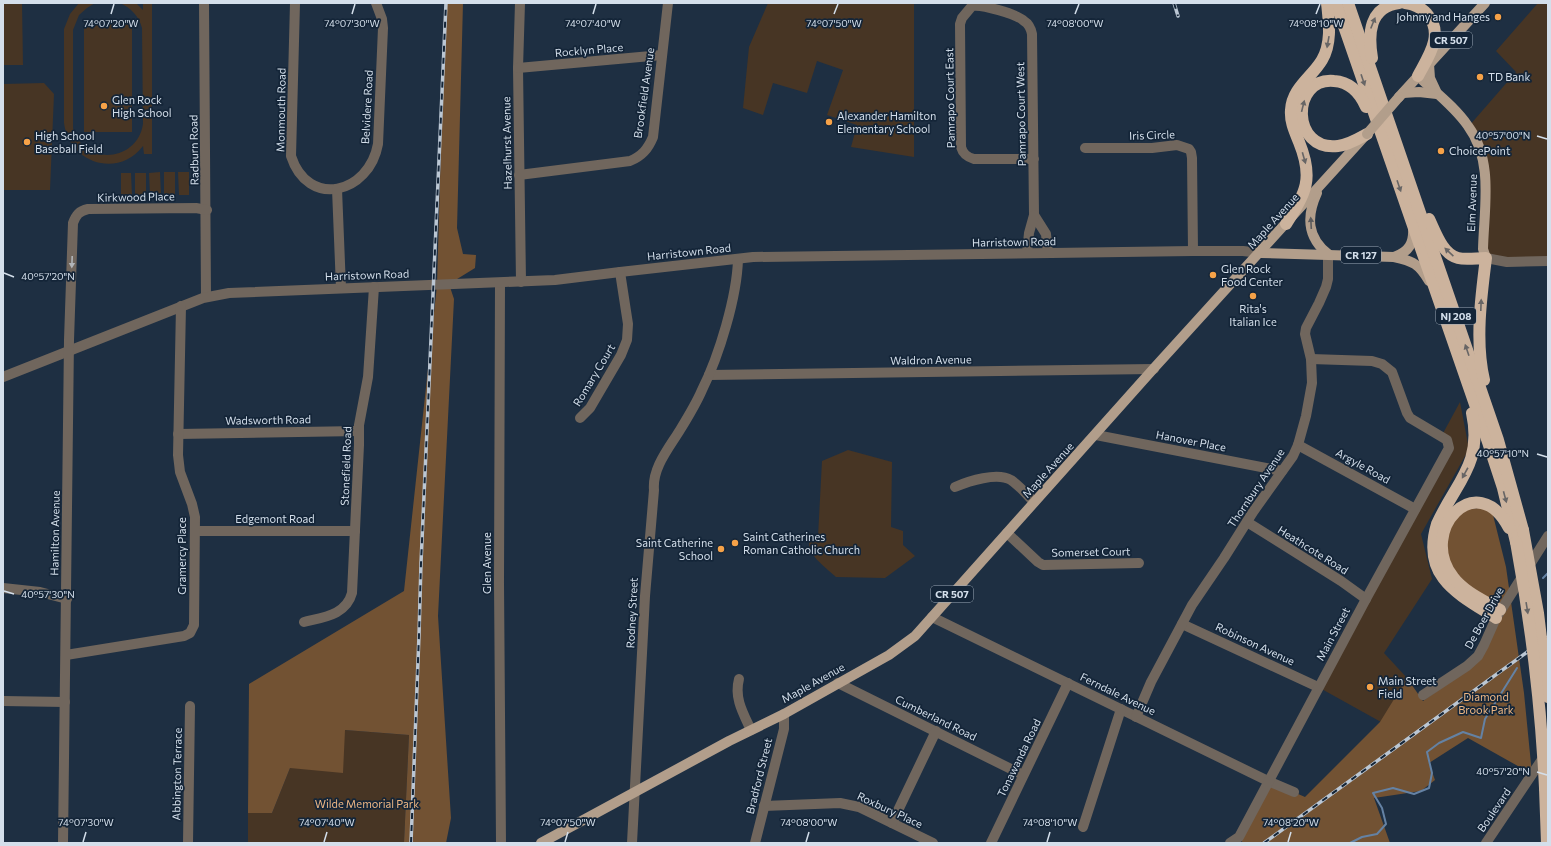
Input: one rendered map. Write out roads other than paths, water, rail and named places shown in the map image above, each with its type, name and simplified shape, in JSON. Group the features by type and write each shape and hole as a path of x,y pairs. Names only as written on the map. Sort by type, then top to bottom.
{"highway":[{"path":"1286,224 1306,189 1307,174 1304,157 1291,120 1290,110 1296,93 1318,66 1326,52 1329,26 1327,3"},
{"name":"NJ 208","path":"1336,3 1498,473 1516,542 1534,658 1542,736 1547,843"},
{"name":"NJ 208","path":"1348,3 1498,440 1523,530 1537,607 1548,697"},
{"path":"1391,128 1374,67 1370,47 1370,30 1376,16 1381,10 1387,6 1399,3"},
{"path":"1405,3 1418,6 1424,11 1433,23 1435,31 1434,45 1418,76"},
{"path":"1367,134 1339,146 1324,145 1318,142 1307,132 1301,118 1301,111 1305,98 1315,86 1322,82 1331,80 1347,84 1360,95 1387,151"},
{"path":"1413,193 1449,254 1459,259 1486,258 1482,281 1480,354 1483,377 1498,440"},
{"path":"1462,367 1475,431 1474,452 1467,470 1437,524 1433,540 1434,554 1440,574 1451,588 1498,614"},
{"path":"1498,614 1463,587 1452,576 1443,556 1443,533 1448,520 1458,509 1465,505 1482,503 1493,508 1502,515 1516,542"}],"main road":[{"name":"Maple Avenue","path":"541,843 751,730 784,714 889,655 915,636 1034,502 1485,3"},
{"path":"1401,95 1419,92 1437,94 1430,78 1429,64"},
{"name":"Elm Avenue","path":"1418,76 1458,114 1468,126 1480,149 1485,171 1482,249 1486,258"},
{"path":"1320,187 1312,208 1310,222 1317,244 1328,254"},
{"path":"1394,257 1410,248 1413,236 1412,222"},
{"name":"Harristown Road","path":"1261,252 1394,257 1404,259 1422,269 1437,294"}],"street":[{"name":"Radburn Road","path":"204,3 207,210 206,297"},
{"name":"Monmouth Road","path":"295,3 291,156 297,171 308,182 323,188 337,189"},
{"name":"Belvidere Road","path":"337,189 347,186 363,176 371,166 378,144 383,28 382,19 376,3"},
{"name":"Hazelhurst Avenue","path":"520,3 518,68 521,282"},
{"name":"Brookfield Avenue","path":"519,175 630,161 642,154 647,149 653,137 668,3"},
{"name":"Pamrapo Court East","path":"981,5 972,6 968,9 960,24 961,147 966,156 974,159 1034,159"},
{"name":"Pamrapo Court West","path":"981,5 1020,18 1031,29 1032,34 1034,215 1029,233 1027,253"},
{"name":"Rocklyn Place","path":"518,68 662,55"},
{"name":"Iris Circle","path":"1085,148 1152,148 1177,146 1189,149 1192,158 1193,251"},
{"path":"337,189 341,288"},
{"name":"Kirkwood Place","path":"73,223 75,217 79,213 88,209 196,208 207,210"},
{"path":"1034,215 1046,234 1048,253"},
{"name":"Hamilton Avenue","path":"64,843 73,223"},
{"name":"Harristown Road","path":"3,377 181,306 206,297 230,293 555,280 738,259 789,256 1193,251 1261,252"},
{"name":"Thornbury Avenue","path":"1136,717 1151,682 1192,605 1293,456 1298,445 1310,399 1312,382 1311,359 1305,334 1306,328 1326,287 1328,279 1328,254"},
{"path":"1486,258 1507,262 1548,261"},
{"name":"Rodney Street","path":"632,843 645,596 654,483 659,465 691,412 709,375 718,352 730,307 738,259"},
{"name":"Romary Court","path":"580,418 590,408 621,355 627,340 628,324 620,272"},
{"name":"Glen Avenue","path":"500,283 499,583 501,843"},
{"name":"Stonefield Road","path":"304,622 343,610 352,593 359,431 368,377 374,287"},
{"name":"Gramercy Place","path":"66,655 180,636 190,633 194,625 195,531 192,504 180,472 178,455 181,306"},
{"name":"Main Street","path":"1230,843 1239,837 1366,598 1448,452 1449,444 1447,440 1410,418 1392,372 1382,364 1372,361 1311,359"},
{"name":"Waldron Avenue","path":"709,375 1154,369"},
{"name":"Wadsworth Road","path":"178,434 359,431"},
{"name":"Hanover Place","path":"1096,435 1282,471"},
{"name":"Argyle Road","path":"1298,445 1416,509"},
{"path":"955,487 968,481 990,478 1005,478 1015,484 1034,502"},
{"name":"Heathcote Road","path":"1247,522 1366,598"},
{"name":"Edgemont Road","path":"195,531 355,531"},
{"name":"Somerset Court","path":"1007,533 1038,562 1044,565 1139,563"},
{"name":"De Boer Drive","path":"1423,695 1467,666 1478,656 1498,614 1548,536"},
{"path":"3,588 40,592 67,599"},
{"name":"Ferndale Avenue","path":"932,617 1268,781 1294,792"},
{"name":"Robinson Avenue","path":"1182,624 1318,687"},
{"path":"739,679 737,684 740,708 751,730"},
{"name":"Cumberland Road","path":"838,683 1023,775"},
{"name":"Tonawanda Road","path":"991,843 1068,684"},
{"path":"3,701 65,702"},
{"name":"Abbington Terrace","path":"188,843 190,706"},
{"path":"1083,827 1120,709"},
{"name":"Bradford Street","path":"755,843 784,729 784,714"},
{"path":"892,823 936,731"},
{"name":"Boulevard","path":"1488,840 1548,750"},
{"name":"Roxbury Place","path":"764,806 840,803 850,804 933,843"},
{"path":"1488,840 1499,843"}],"waterway":[{"path":"1543,578 1548,573"},
{"path":"1350,843 1362,837 1377,834 1386,824 1382,808 1373,793 1393,788 1414,794 1429,788 1432,773 1427,752 1439,743 1463,732 1481,738 1485,719 1517,668"}],"railway":[{"path":"411,843 421,563 446,3"},
{"path":"1174,3 1178,16"},
{"path":"1264,843 1548,637"}],"place":[{"name":"Johnny and Hanges","path":"1498,17"},
{"name":"TD Bank","path":"1480,77"},
{"name":"Glen Rock High School","path":"104,106"},
{"name":"Alexander Hamilton Elementary School","path":"829,122"},
{"name":"High School Baseball Field","path":"27,142"},
{"name":"ChoicePoint","path":"1441,151"},
{"name":"Glen Rock Food Center","path":"1213,275"},
{"name":"Rita's Italian Ice","path":"1253,296"},
{"name":"Saint Catherines Roman Catholic Church","path":"735,543"},
{"name":"Saint Catherine School","path":"721,549"},
{"name":"Main Street Field","path":"1370,687"}],"park label":[{"name":"Diamond Brook Park","path":"1486,703"},
{"name":"Wilde Memorial Park","path":"367,804"}]}
